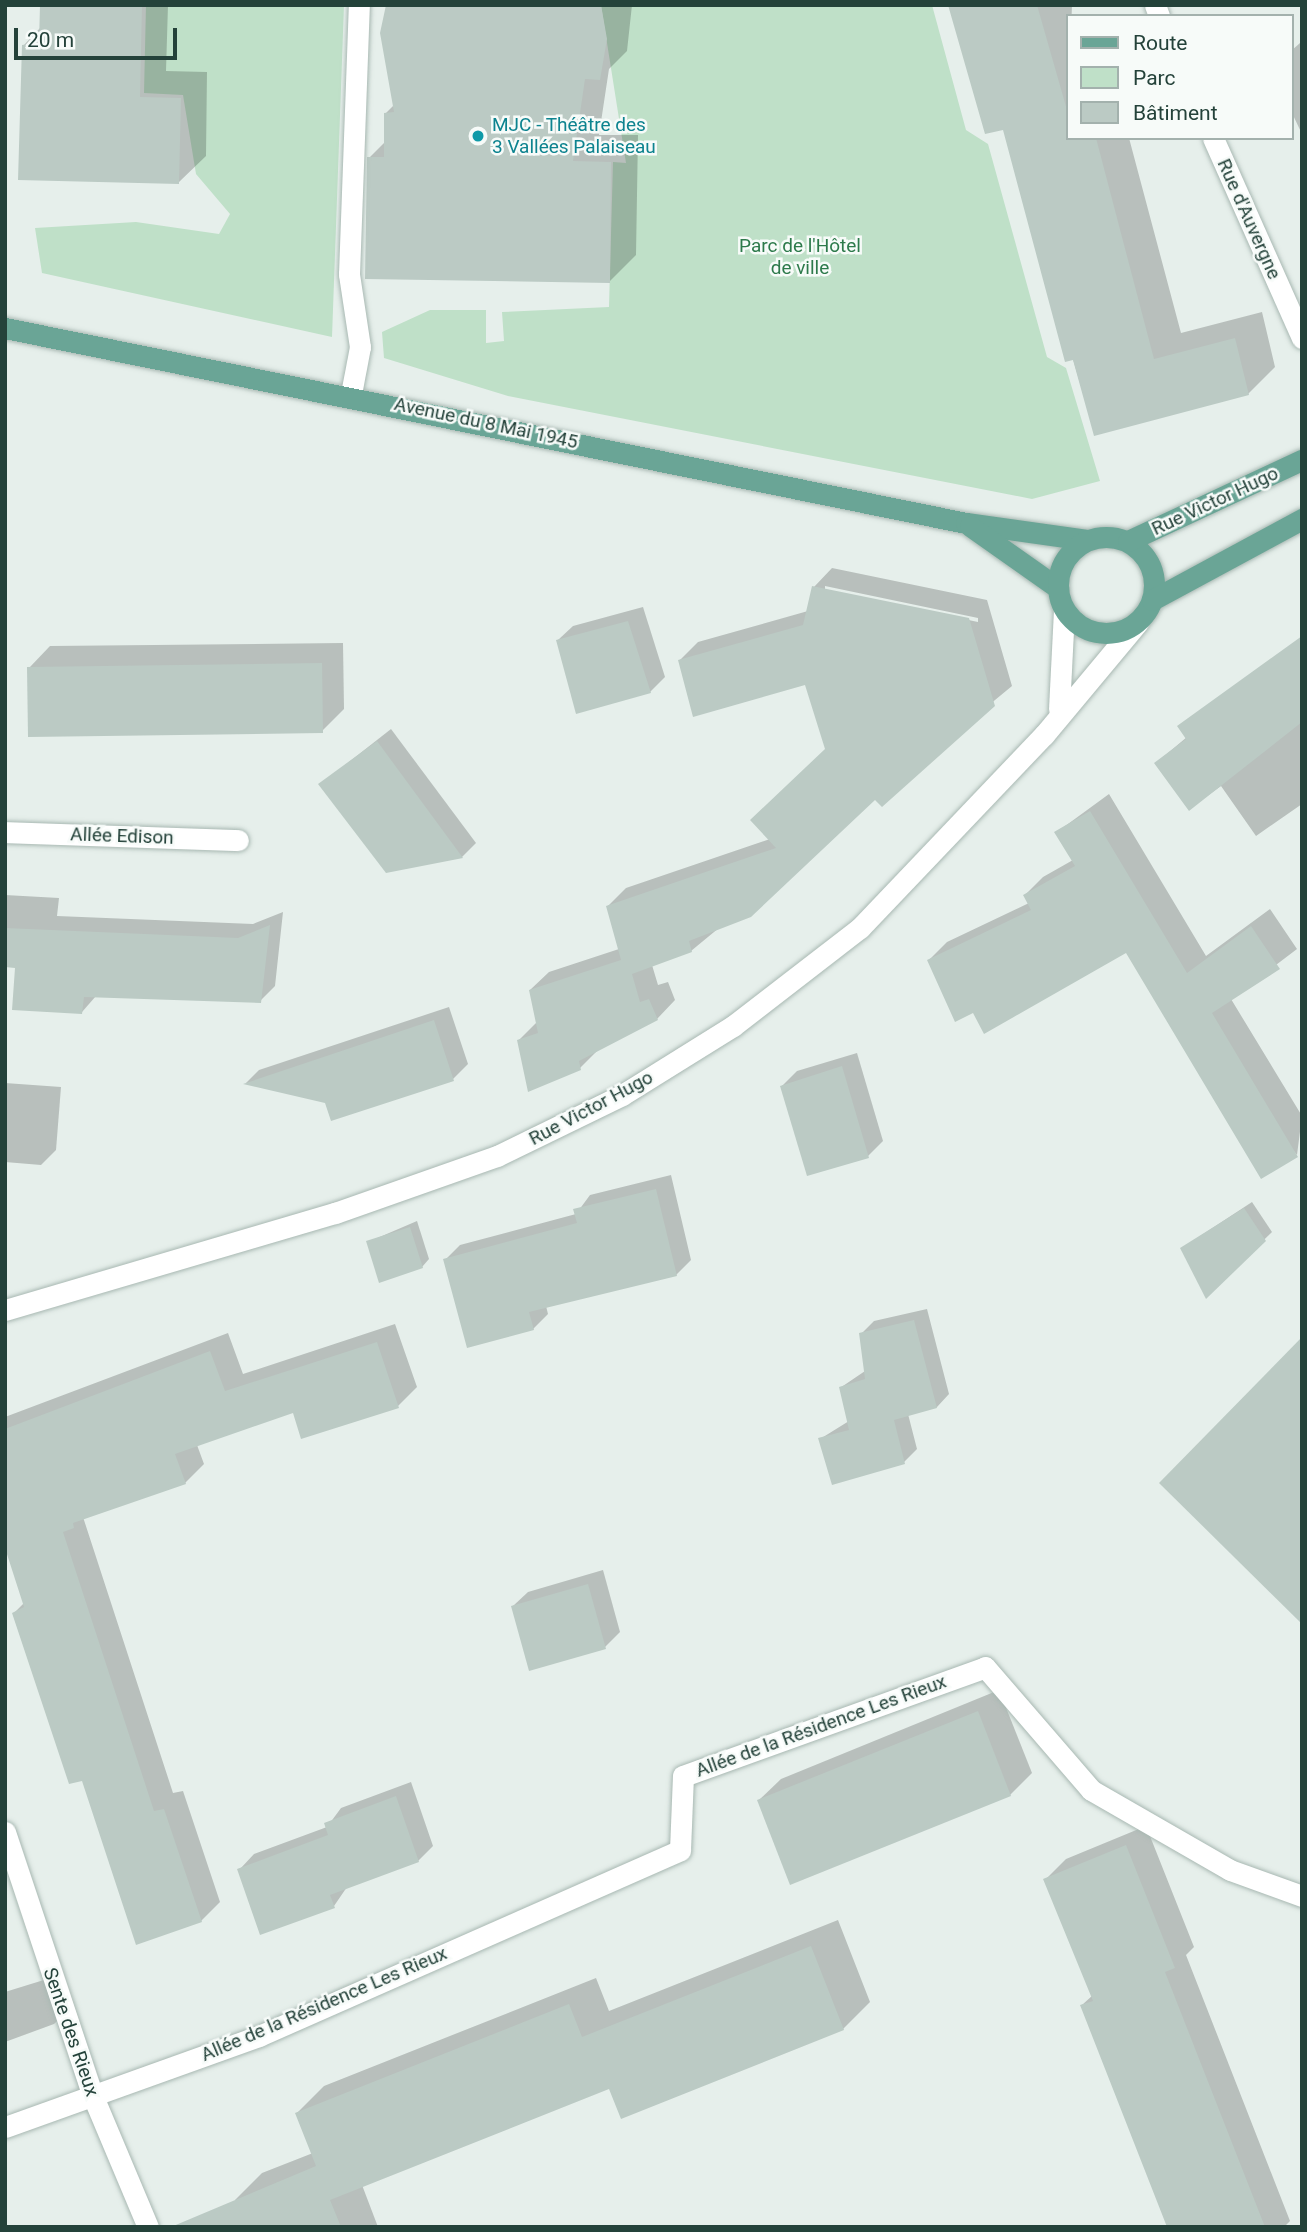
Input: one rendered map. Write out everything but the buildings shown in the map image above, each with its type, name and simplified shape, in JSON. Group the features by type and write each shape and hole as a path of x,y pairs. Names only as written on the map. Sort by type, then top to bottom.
{"main road":[{"name":"Avenue du 8 Mai 1945","path":"5,328 351,394 966,523 1087,540"},
{"name":"Rue Victor Hugo","path":"1128,541 1302,460"},
{"path":"1152,600 1153,572 1128,541 1087,540 1065,559 1058,588 1064,610 1076,622 1107,633 1138,622 1152,600 1302,519"},
{"name":"Avenue du 8 Mai 1945","path":"966,523 1058,588"}],"street":[{"path":"351,394 360,347 349,274 359,5"},
{"name":"Rue d'Auvergne","path":"1214,140 1302,338"},
{"name":"Rue Victor Hugo","path":"1059,709 1064,610"},
{"name":"Rue Victor Hugo","path":"5,1310 335,1213 497,1156 622,1095 733,1026 860,928 1044,735 1059,709 1138,622"},
{"name":"Allée Edison","path":"5,832 238,840"},
{"name":"Allée de la Résidence Les Rieux","path":"5,2127 258,2036 680,1850 683,1776 985,1667 1091,1790 1230,1870 1302,1896"},
{"name":"Sente des Rieux","path":"5,1832 92,2094 148,2227"}],"green space":[{"path":"146,5 344,5 332,337 42,273 35,228 136,222 219,234 230,214 196,174 183,95 144,93"},
{"name":"Parc de l'Hôtel de ville","path":"601,5 932,5 966,130 988,144 1047,357 1066,368 1100,481 1032,499 508,396 384,358 382,332 430,310 486,310 486,343 504,341 502,312 609,307 613,162 626,163"}],"place":[{"name":"MJC - Théâtre des 3 Vallées Palaiseau","path":"478,136"}]}
